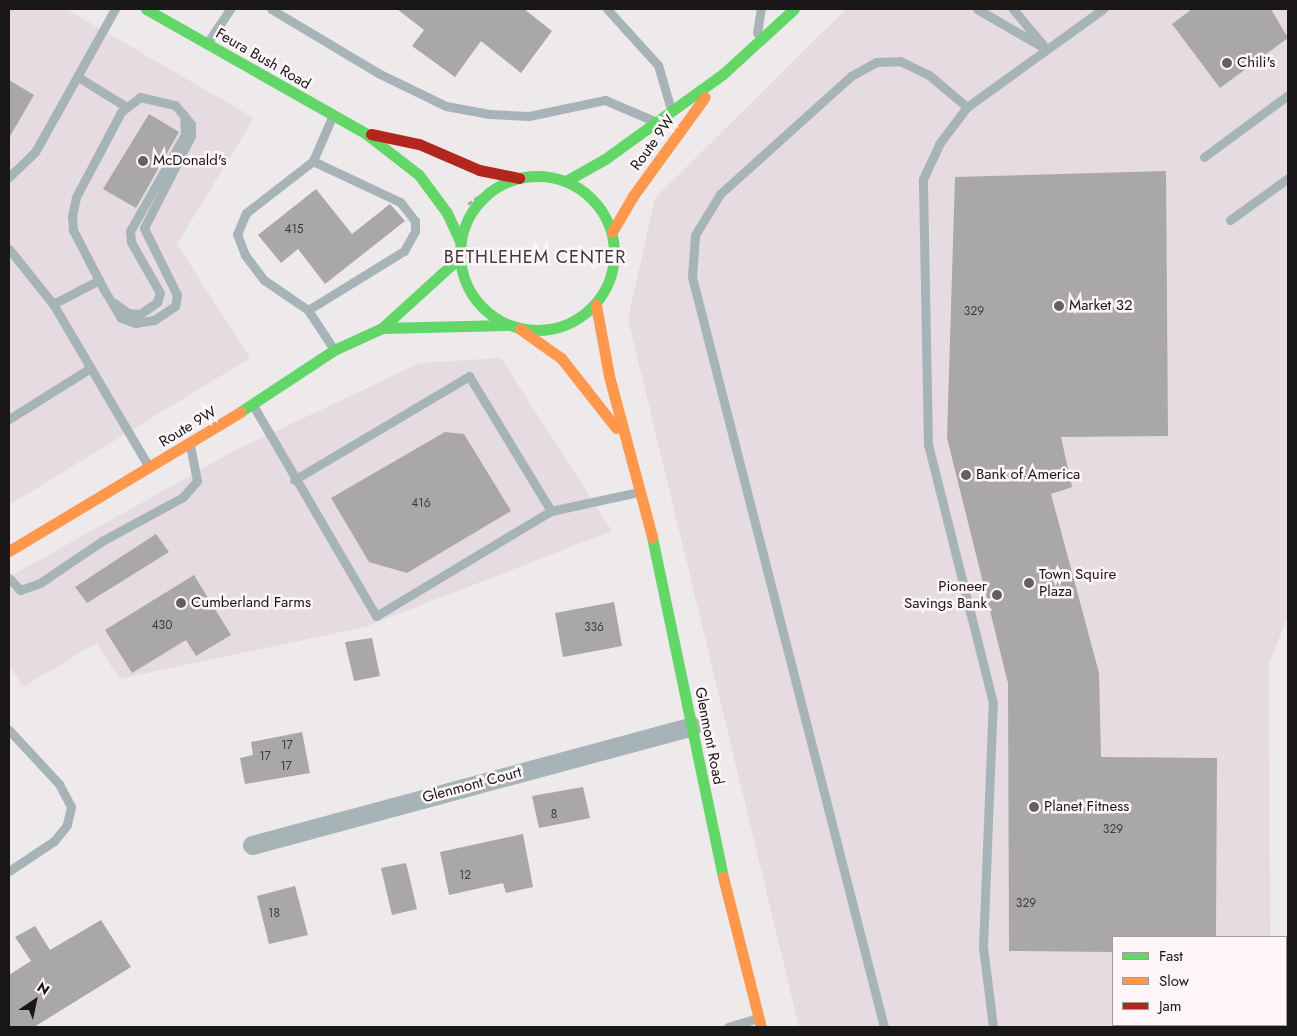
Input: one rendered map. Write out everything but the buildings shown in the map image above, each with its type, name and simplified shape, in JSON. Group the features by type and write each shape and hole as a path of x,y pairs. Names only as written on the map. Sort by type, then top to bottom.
{"main road":[{"name":"Feura Bush Road","path":"146,9 365,133 419,175 447,213 460,241"},
{"name":"Route 9W","path":"566,181 606,159 723,74 754,49 794,9"},
{"name":"Route 9W","path":"612,232 644,181 723,74"},
{"name":"Feura Bush Road","path":"365,133 419,144 479,170 519,178"},
{"path":"542,176 566,181 586,193 602,210 612,232 615,258 609,283 596,305 561,328 520,329 507,325 488,314 474,298 464,280 459,258 460,241 467,219 480,201 498,186 519,178 542,176"},
{"name":"Route 9W","path":"9,551 189,444 252,405 334,350 382,328 459,258"},
{"name":"Glenmont Road","path":"596,305 609,376 663,576 712,832 759,1023"},
{"name":"Route 9W","path":"382,328 507,325"},
{"name":"Glenmont Road","path":"520,329 561,358 596,398 630,450"}],"street":[{"name":"Glenmont Court","path":"252,845 692,726"}],"lane":[{"path":"9,177 35,152 115,9"},
{"path":"207,44 230,9"},
{"path":"271,9 380,74 446,106 489,114 529,116 605,100 630,108 656,122"},
{"path":"607,9 658,64 668,91 670,113"},
{"path":"754,49 761,9"},
{"path":"977,9 1046,49"},
{"path":"1014,9 1046,49"},
{"path":"993,1027 983,947 993,703 928,444 923,179 939,144 967,107 1103,9"},
{"path":"884,1027 692,277 695,235 720,194 851,76 876,62 900,61 930,76 967,107"},
{"path":"78,77 125,106"},
{"path":"1204,157 1288,95"},
{"path":"148,97 184,112 191,124 191,136 144,228 177,295 175,306 154,320 135,323 121,318 73,230 72,216 76,197 125,106 148,97"},
{"path":"110,300 128,313 140,314 157,302 160,293 131,242 130,231 185,134 184,112"},
{"path":"332,116 313,160 246,213 237,234 239,244 264,280 308,310 334,350"},
{"path":"308,310 404,251 416,231 415,221 400,202 313,160"},
{"path":"1230,220 1288,178"},
{"path":"9,250 53,304 89,369 149,468"},
{"path":"53,304 99,280"},
{"path":"9,419 89,369"},
{"path":"294,480 469,376 550,511"},
{"path":"252,405 294,480 376,616 550,511 640,492"},
{"path":"9,578 20,590 40,583 102,541 183,497 198,481 189,444"},
{"path":"9,730 59,784 71,806 67,825 54,841 9,871"},
{"path":"728,1027 759,1023"}],"shaded area":[{"path":"9,9 66,9 254,118 177,244 250,358 9,505"},
{"path":"846,9 1288,9 1288,616 1269,663 1270,936 1112,936 1112,1026 1270,1027 799,1027 628,319 655,198"},
{"path":"501,358 612,531 365,627 119,679 97,643 23,687 9,665 9,577 234,451 420,363"}],"traffic: fast":[{"path":"146,9 365,133 419,175 447,213 460,241"},
{"path":"566,181 605,159 723,74 794,9"},
{"path":"537,176 567,181 592,198 609,223 614,253 609,283 592,308 567,325 537,330 507,325 482,308 465,283 460,253 465,223 482,198 507,181 537,176"},
{"path":"240,412 334,350 382,328 459,258"},
{"path":"382,328 507,325"},
{"path":"652,537 723,877"}],"traffic: slow":[{"path":"612,232 633,196 705,97"},
{"path":"596,305 609,376 652,537"},
{"path":"520,329 561,358 616,428"},
{"path":"9,551 240,412"},
{"path":"723,877 761,1027"}],"traffic: jam":[{"path":"371,134 419,144 479,170 519,178"}],"place":[{"name":"Chili's","path":"1227,63"},
{"name":"McDonald's","path":"143,161"},
{"name":"Market 32","path":"1059,306"},
{"name":"Bank of America","path":"966,475"},
{"name":"Town Squire Plaza","path":"1029,583"},
{"name":"Pioneer Savings Bank","path":"997,595"},
{"name":"Cumberland Farms","path":"181,603"},
{"name":"Planet Fitness","path":"1034,807"}],"district":[{"name":"BETHLEHEM CENTER","path":"535,257"}]}
